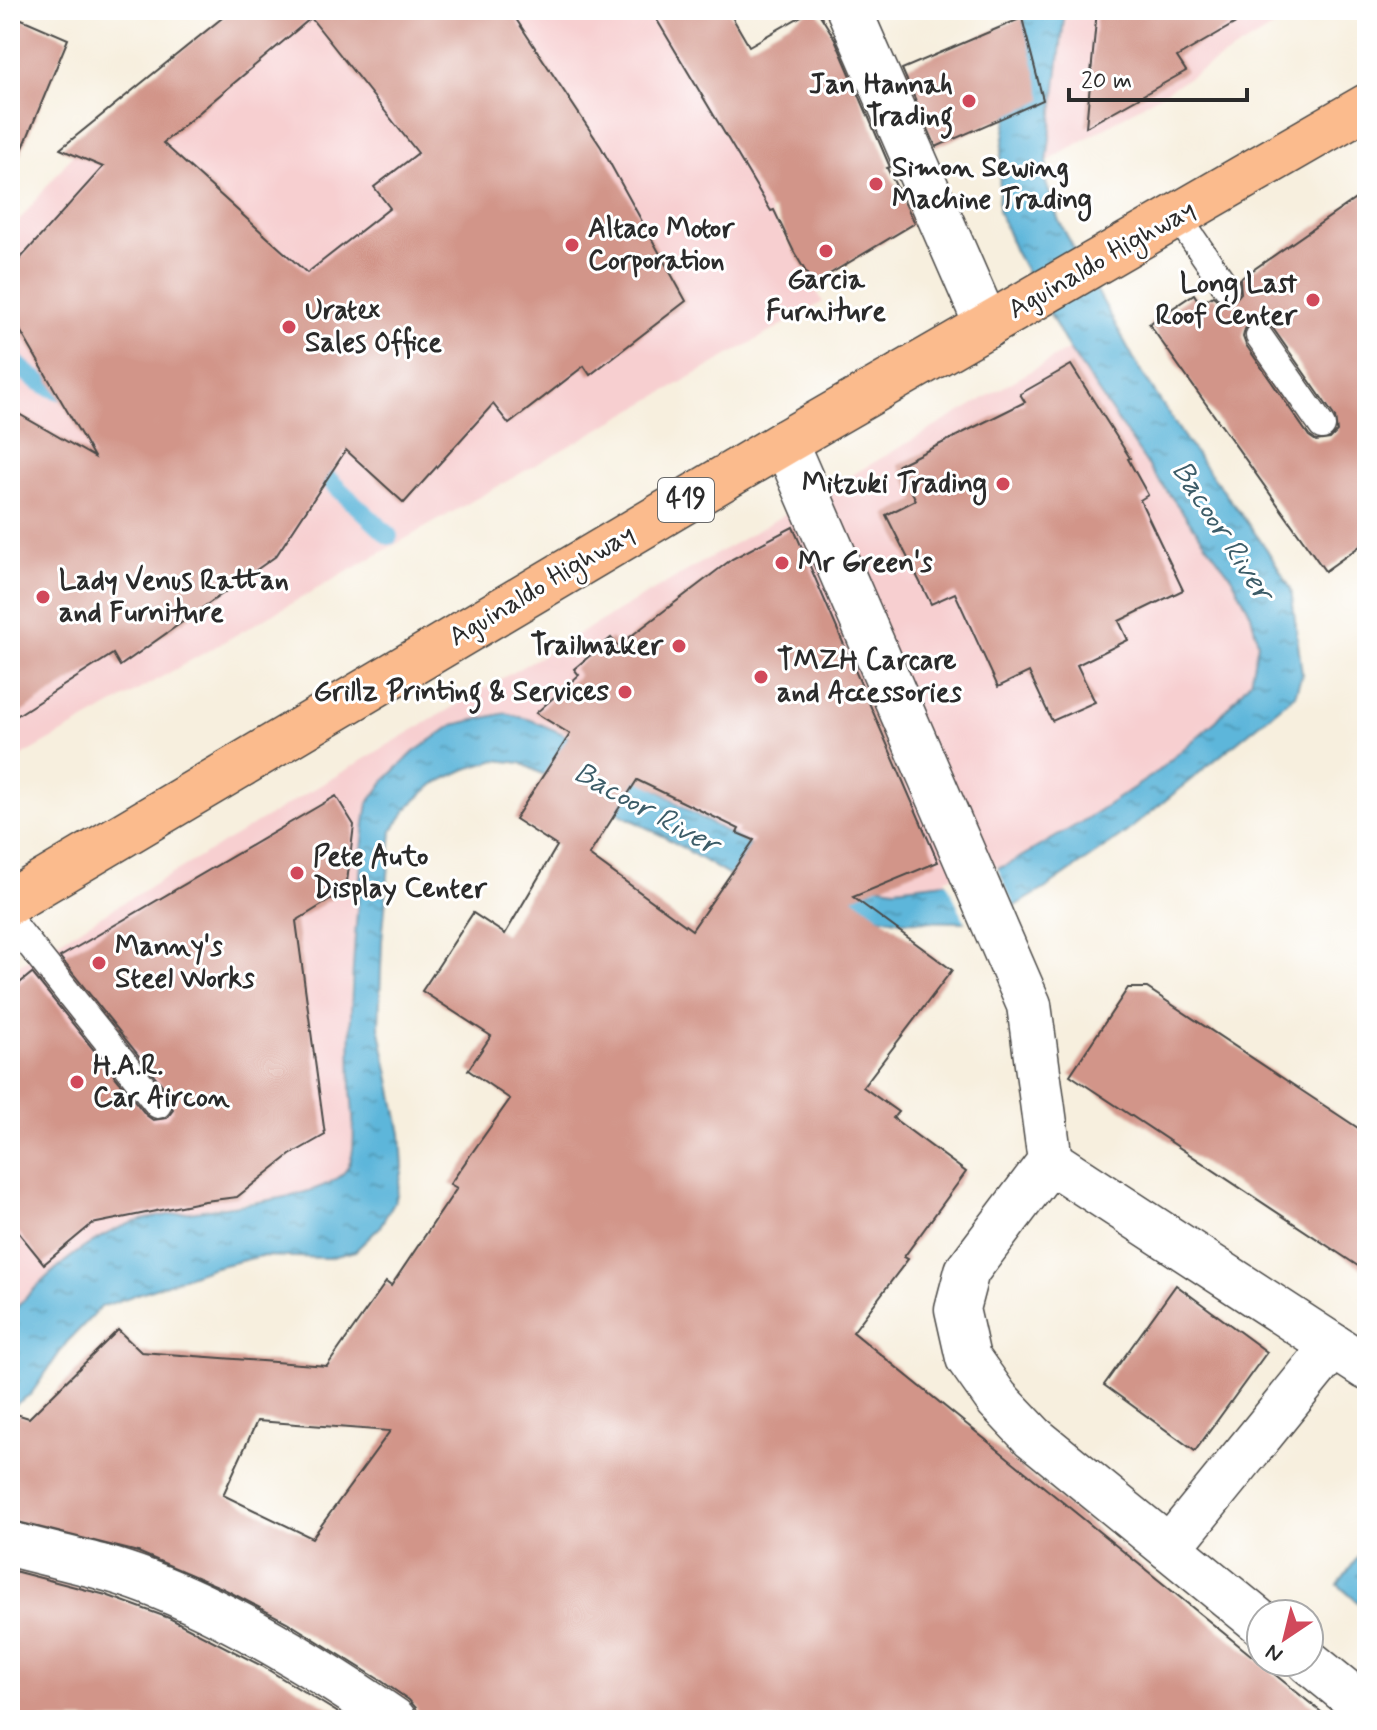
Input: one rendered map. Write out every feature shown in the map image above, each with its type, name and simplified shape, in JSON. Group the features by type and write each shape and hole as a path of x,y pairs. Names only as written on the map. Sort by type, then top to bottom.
{"highway":[{"name":"Aguinaldo Highway","path":"10,902 785,442 1367,106"}],"street":[{"path":"849,10 987,326"},
{"path":"785,442 1029,1005 1050,1161 967,1271 957,1309 968,1358 997,1399 1033,1437 1245,1610"},
{"path":"1050,1161 1350,1357 1169,1548"},
{"path":"10,1544 144,1581 192,1601 329,1675 394,1720"},
{"path":"1325,1675 1367,1709"}],"lane":[{"path":"1177,216 1226,287"},
{"path":"1259,336 1322,426"},
{"path":"10,920 158,1105"}],"shaded area":[{"path":"232,10 652,10 823,302 10,763 10,232 108,111"},
{"path":"1065,10 1302,10 1047,162"},
{"path":"1069,349 1154,474 1232,577 1251,614 1258,643 1250,681 1217,720 1187,748 1153,775 1080,823 1005,866 953,881 895,888 841,880 756,849 561,733 506,713 363,832 350,987 353,1135 350,1165 336,1182 307,1193 132,1222 10,1315 10,970 403,736"}],"water":[{"name":"Bacoor River","path":"1026,10 1065,10 1045,180 1059,221 1139,368 1187,442 1266,548 1291,589 1302,674 1295,695 1124,834 1046,888 1011,908 965,922 902,921 830,908 733,878 663,836 521,763 496,760 466,769 434,784 410,805 392,831 382,941 379,1026 401,1134 403,1168 396,1199 379,1228 355,1251 328,1258 261,1256 211,1268 101,1307 67,1342 31,1394 10,1408 10,1315 50,1274 79,1251 129,1224 151,1218 248,1204 311,1190 334,1180 348,1167 354,1140 350,1064 353,971 368,804 386,779 414,752 453,725 506,713 531,720 561,733 640,778 756,849 841,880 895,888 953,881 1005,866 1080,823 1153,775 1217,720 1250,681 1258,643 1251,614 1232,578 1154,474 1069,349 1015,251 998,210 1001,155"},
{"path":"1367,1544 1367,1610 1338,1585"}],"pier":[{"path":"996,865 1016,910 967,926 945,878"}],"building":[{"path":"232,10 510,10 601,147 686,301 590,375 584,366 509,424 493,404 404,503 346,450 276,556 120,666 113,654 10,720 10,409 94,457 10,313 10,270 103,167 60,149","holes":["311,18 418,153 374,187 390,208 307,273 163,143"]},
{"path":"651,10 728,10 749,46 817,10 835,39 890,167 887,168 915,223 813,284 774,210 771,211"},
{"path":"1097,10 1258,10 1177,57 1186,71 1086,127"},
{"path":"10,14 68,39 11,177 10,176"},
{"path":"1022,18 1043,100 936,147 902,69"},
{"path":"1367,191 1367,541 1325,571 1149,324 1194,294 1200,304 1213,296 1220,302 1234,301 1241,293 1240,279","holes":["1258,320 1272,327 1335,417 1337,432 1330,439 1316,441 1309,436 1246,345 1243,337 1251,323"]},
{"path":"1071,365 1130,458 1148,495 1140,500 1183,590 1119,621 1128,640 1077,665 1095,702 1052,721 1029,672 998,687 955,593 931,604 886,515 916,500 898,465 1025,402 1020,394"},
{"path":"793,527 938,862 853,897 952,970 863,1087 898,1112 893,1118 966,1172 904,1257 908,1259 853,1332 1245,1650 1245,1678 1279,1678 1331,1720 419,1720 416,1708 409,1700 380,1680 287,1622 222,1588 138,1552 10,1520 10,1412 29,1418 118,1330 141,1352 327,1366 386,1282 391,1286 457,1188 450,1184 510,1099 468,1070 491,1036 422,991 473,913 505,934 557,846 515,819 570,734 536,713 579,675 574,669 611,638 618,646 732,559","holes":["637,780 739,829 737,833 754,840 692,930 589,855","257,1421 390,1431 312,1538 223,1495"]},
{"path":"336,796 354,825 346,890 296,921 325,1135 290,1155 237,1197 92,1224 44,1264 10,1222 10,991 32,973 146,1115 153,1120 167,1118 173,1110 170,1095 60,957"},
{"path":"1128,988 1147,988 1367,1134 1367,1272 1070,1075"},
{"path":"1176,1285 1267,1352 1195,1451 1104,1385"},
{"path":"10,1570 106,1595 169,1618 262,1666 340,1714 336,1720 10,1720"}],"waterway":[{"path":"10,357 39,382 75,394"},
{"path":"310,462 389,536"}],"place":[{"name":"Jan Hannah Trading","path":"969,101"},
{"name":"Simon Sewing Machine Trading","path":"876,184"},
{"name":"Altaco Motor Corporation","path":"572,245"},
{"name":"Garcia Furniture","path":"826,251"},
{"name":"Long Last Roof Center","path":"1313,300"},
{"name":"Uratex Sales Office","path":"289,327"},
{"name":"Mitzuki Trading","path":"1003,484"},
{"name":"Mr Green's","path":"782,563"},
{"name":"Lady Venus Rattan and Furniture","path":"43,597"},
{"name":"Trailmaker","path":"679,646"},
{"name":"TMZH Carcare and Accessories","path":"761,677"},
{"name":"Grillz Printing & Services","path":"625,692"},
{"name":"Pete Auto Display Center","path":"297,873"},
{"name":"Manny's Steel Works","path":"99,963"},
{"name":"H.A.R. Car Aircon","path":"77,1082"}]}
